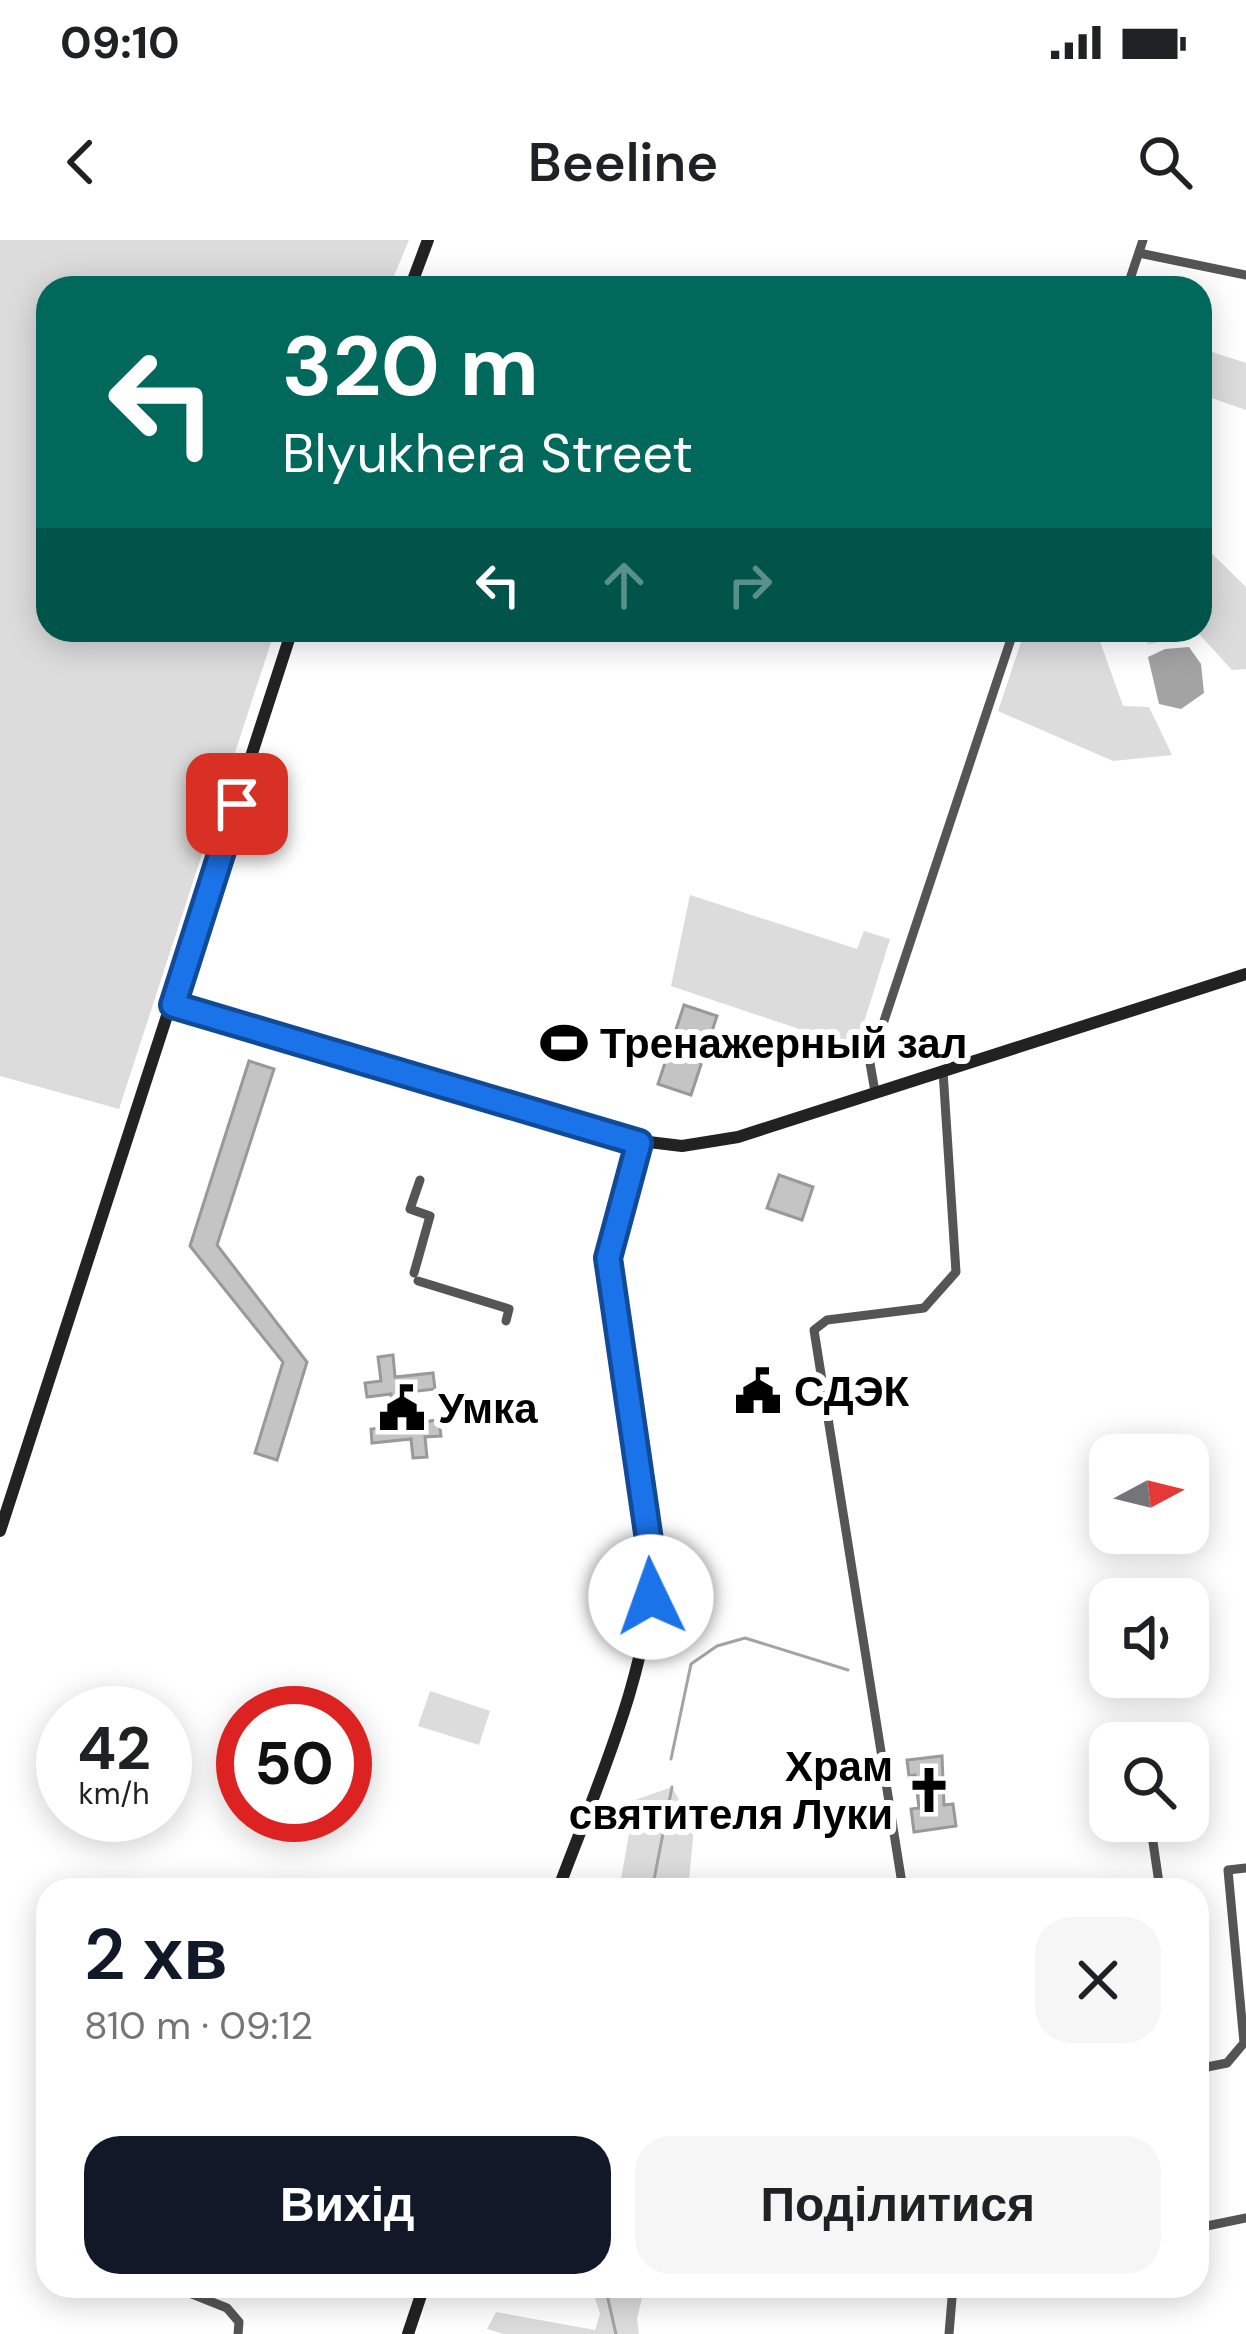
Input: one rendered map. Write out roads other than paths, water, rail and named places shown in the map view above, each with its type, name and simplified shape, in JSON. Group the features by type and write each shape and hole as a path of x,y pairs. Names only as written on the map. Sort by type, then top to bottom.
{"main road":[{"path":"414,276 428,240"},
{"path":"0,1532 288,642"},
{"path":"173,1005 639,1143 682,1145 738,1137 1246,974"},
{"path":"562,1878 623,1710 651,1597 651,1554 608,1258 639,1143"},
{"path":"408,2334 420,2298"}],"street":[{"path":"1131,276 1143,240"},
{"path":"1138,253 1246,275"},
{"path":"875,1092 870,1063 1010,642"},
{"path":"901,1878 814,1330 827,1319 924,1308 956,1272 943,1072"},
{"path":"420,1180 410,1209 430,1216 416,1277 509,1309 506,1321"},
{"path":"1154,1842 1158,1878"},
{"path":"1209,2067 1227,2063 1244,2043 1228,1870 1246,1868"},
{"path":"1209,2226 1246,2218"},
{"path":"202,2298 227,2308 239,2322 238,2334"},
{"path":"949,2334 952,2298"}],"waterway":[{"path":"671,1759 691,1664 717,1646 745,1638 848,1670"},
{"path":"654,1878 672,1787"},
{"path":"608,2298 616,2334"}],"place":[{"name":"Тренажерный зал","path":"564,1043"},
{"name":"СДЭК","path":"758,1391"},
{"name":"Умка","path":"402,1408"},
{"name":"Храм святителя Луки","path":"929,1790"}]}
